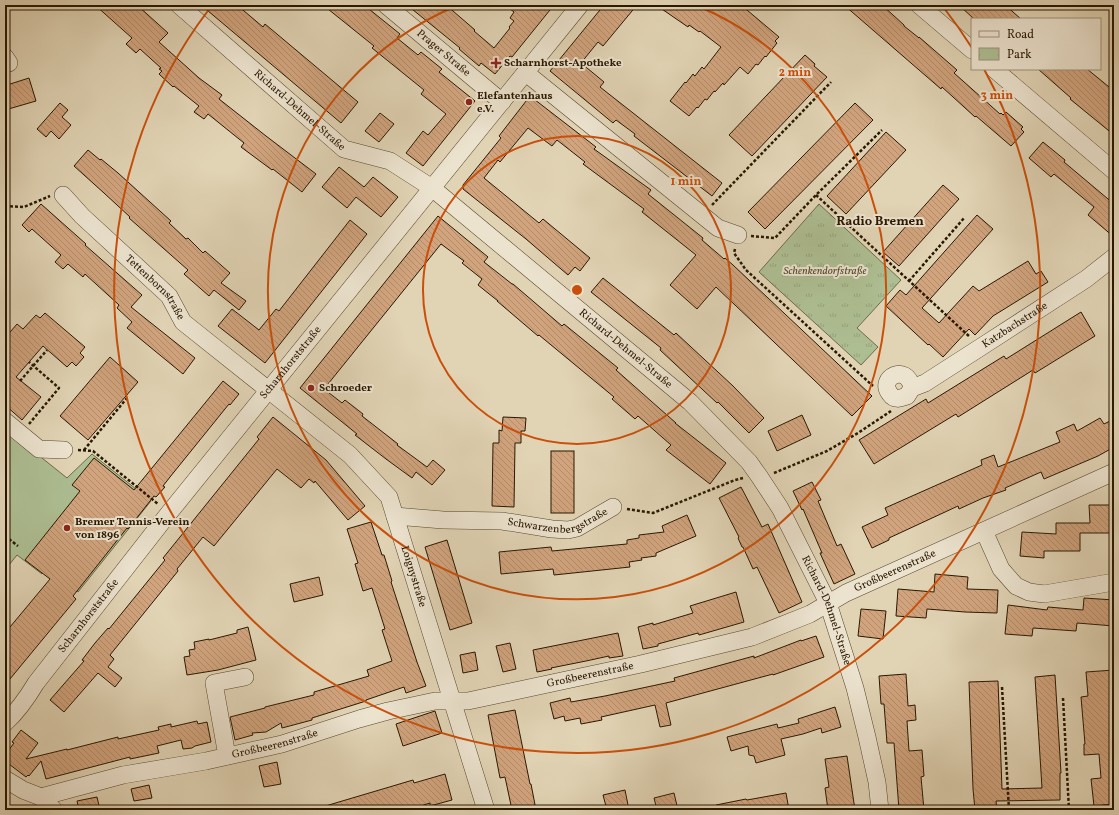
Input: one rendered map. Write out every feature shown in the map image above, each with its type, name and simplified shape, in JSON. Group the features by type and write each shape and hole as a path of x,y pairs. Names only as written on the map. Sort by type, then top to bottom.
{"street":[{"name":"Richard-Dehmel-Straße","path":"178,5 344,149 390,161 432,188 690,402 749,462 780,508 828,603 855,688 877,782 880,810"},
{"name":"Prager Straße","path":"386,5 502,102"},
{"name":"Scharnhorststraße","path":"5,723 13,716 25,701 36,683 169,513 580,5"},
{"path":"919,5 971,49"},
{"path":"995,70 1114,171"},
{"path":"526,73 702,216 718,228 738,235"},
{"name":"Tettenbornstraße","path":"63,195 82,216 168,296 183,322 269,390"},
{"name":"Katzbachstraße","path":"893,394 907,396 912,388 925,383 1086,279 1114,257"},
{"path":"893,394 887,382 891,376 898,374 905,375 910,381 912,388"},
{"name":"Loignystraße","path":"269,390 350,455 389,497 486,810"},
{"path":"5,421 40,449 64,450"},
{"name":"Großbeerenstraße","path":"41,797 123,775 206,761 282,744 388,711 435,701 468,701 641,664 752,637 810,614 846,593 1114,472"},
{"name":"Schwarzenbergstraße","path":"395,516 444,520 502,521 568,530 577,528 613,507"},
{"path":"984,531 1001,569 1016,586 1029,592 1044,594 1114,582"},
{"path":"227,756 214,683 245,676"},
{"path":"5,779 23,790 41,797 54,810"}],"path":[{"path":"702,216 831,82"},
{"path":"759,476 777,472 827,451 858,433 893,409 893,394 873,386 746,270 734,253 738,235 775,238 882,130"},
{"path":"5,206 24,207 50,196 63,195"},
{"path":"816,195 981,347"},
{"path":"909,282 964,217"},
{"path":"20,381 47,350"},
{"path":"21,434 59,388 29,362"},
{"path":"84,450 126,398"},
{"path":"64,450 93,451 169,513"},
{"name":"Schwarzenbergstraße","path":"613,507 653,513 735,480 759,476"},
{"path":"5,536 18,546"},
{"path":"1002,687 1009,810"},
{"path":"1063,698 1069,810"}],"green space":[{"name":"Schenkendorfstraße","path":"819,204 901,280 857,328 878,347 861,365 759,272"},
{"name":"Bremer Tennis-Verein von 1896","path":"9,430 67,478 92,454 151,501 78,592 48,568 42,574 17,555 5,570 5,435"}],"building":[{"path":"95,5 137,5 168,33 159,42 199,78 222,95 219,99 316,174 302,192 273,169 272,170 241,147 244,143 208,114 204,119 194,112 199,106 174,86 173,87 159,74 162,71 159,69 161,68 140,49 136,53 126,44 132,38"},
{"path":"201,5 237,5 263,27 265,24 358,102 341,123"},
{"path":"323,5 364,5 400,34 397,38 418,55 421,52 442,69 439,72 475,101 423,166 406,153 423,131 428,135 446,114 421,94 424,90 372,48 374,46"},
{"path":"407,5 446,5 494,48 514,21 510,18 514,12 505,5 554,5 512,57 510,56 495,74 481,63 479,66 459,49 460,48"},
{"path":"604,5 637,5 603,46 598,42 581,63 604,82 600,87 722,183 712,196 634,136 635,134 616,120 613,123 550,71"},
{"path":"656,5 741,5 779,37 775,41 777,43 766,57 765,56 758,65 756,64 748,74 740,67 724,85 723,83 689,116 670,101 693,74 695,76 702,67 704,69 721,47 700,31 699,32 689,25 688,27"},
{"path":"844,5 882,5 904,26 957,70 954,73 1000,114 1001,113 1003,115 1006,112 1023,127 1021,129 1024,132 1011,146 976,116 975,117 942,87 941,89"},
{"path":"959,5 1005,5 1020,18 973,18"},
{"path":"805,55 815,64 814,66 827,77 752,156 729,135"},
{"path":"1039,70 1088,70 1114,91 1114,135 1070,99 1071,98"},
{"path":"29,78 36,101 5,110 5,91 8,90 7,85"},
{"path":"530,96 596,147 594,149 651,190 648,194 703,238 702,240 733,265 872,396 852,416 716,287 697,309 670,285 696,255 642,212 644,209 583,164 585,162 557,140 552,146 528,128 500,162 498,160 484,178 539,223 543,219 590,258 580,271 575,267 568,275 526,239 463,189 463,185 501,138 499,136"},
{"path":"60,103 68,110 62,117 71,125 59,139 51,131 46,137 37,129"},
{"path":"855,103 873,120 765,229 748,212"},
{"path":"380,113 394,124 379,142 365,131"},
{"path":"886,132 906,150 846,214 827,196"},
{"path":"1043,142 1065,160 1064,162 1114,204 1114,237 1088,215 1094,207 1054,174 1051,177 1029,158"},
{"path":"88,150 118,173 171,221 169,223 186,239 188,238 203,253 205,251 230,273 221,283 246,301 239,310 214,290 209,296 184,274 188,270 129,218 130,217 74,166"},
{"path":"339,167 364,187 373,177 398,197 381,217 356,197 347,208 322,187"},
{"path":"943,185 959,199 899,266 883,252"},
{"path":"41,204 142,295 131,307 195,358 183,374 127,328 132,322 117,308 119,305 85,274 83,277 68,264 63,269 55,262 61,255 32,229 29,232 22,225"},
{"path":"977,215 993,229 922,308 939,323 973,286 979,291 1028,261 1036,274 1041,271 1048,282 993,316 975,335 969,329 943,357 886,306 900,290 906,295"},
{"path":"438,216 488,257 484,262 513,284 562,326 564,324 618,368 616,370 675,423 726,463 710,484 666,450 671,445 638,416 635,419 612,399 614,397 539,335 538,336 478,285 482,279 462,263 464,261 441,244 324,389 342,403 345,400 363,414 362,416 398,444 397,445 427,467 433,460 445,470 432,485 416,472 412,478 386,459 355,435 357,434 300,388"},
{"path":"350,220 367,234 265,363 218,326 232,309 259,330 276,309 279,311"},
{"path":"603,278 674,335 676,333 733,386 764,418 749,433 718,402 717,403 660,350 661,348 591,292"},
{"path":"1081,312 1095,336 1035,373 1033,370 958,417 956,414 874,464 859,440 926,399 928,403 1004,356 1006,359"},
{"path":"45,313 85,347 80,353 84,357 76,366 72,362 67,367 43,346 16,377 41,397 22,420 5,405 5,338 17,324 23,329 36,315 40,318"},
{"path":"110,357 138,382 88,440 60,416"},
{"path":"223,381 239,394 230,405 229,404 170,477 163,486 165,487 156,497 154,496 128,529 127,528 73,596 76,599 5,685 5,633 50,579 25,560 80,491 72,485 94,458 134,490"},
{"path":"802,415 811,435 777,451 768,431"},
{"path":"273,417 326,460 365,506 348,520 315,481 314,483 309,479 301,488 277,469 214,546 203,537 177,569 178,571 110,655 114,659 108,667 122,678 115,687 98,673 64,712 50,700 84,661 82,660 95,643 108,628 109,629 165,560 163,558 259,439 257,437"},
{"path":"503,417 526,418 525,431 521,431 521,443 515,443 514,507 492,506 493,443 499,443 499,430 502,431"},
{"path":"1100,418 1104,424 1114,419 1114,447 1098,456 1044,479 1041,472 1005,488 1006,490 983,498 959,509 958,506 889,538 889,540 872,548 862,527 888,515 885,508 982,465 981,460 994,455 998,467 1060,442 1056,432 1074,424 1077,431"},
{"path":"551,451 574,451 574,513 551,513"},
{"path":"812,482 821,500 818,501 837,546 841,544 855,574 834,584 803,509 802,510 793,491"},
{"path":"741,487 762,527 768,524 802,602 779,613 757,567 753,569 719,498"},
{"path":"1089,505 1114,505 1114,533 1080,533 1080,551 1044,551 1044,558 1020,556 1022,532 1056,534 1056,523 1090,523"},
{"path":"687,515 696,536 656,553 656,556 641,558 642,560 629,562 630,567 554,575 553,569 501,574 499,552 551,547 552,551 627,544 627,540 639,538 639,535 664,532 662,526"},
{"path":"371,522 382,555 384,555 392,581 391,582 426,686 406,693 404,687 312,718 312,720 282,728 281,723 266,732 252,733 253,735 235,740 230,717 314,695 314,692 369,676 367,670 392,661 382,630 385,629 372,588 363,591 355,564 358,563 347,529"},
{"path":"447,540 472,623 450,630 425,547"},
{"path":"935,574 968,577 967,589 998,590 997,613 927,609 926,618 896,616 898,589 934,592"},
{"path":"319,577 323,595 294,602 290,584"},
{"path":"736,592 744,622 699,635 698,633 658,644 658,646 643,649 638,627 653,623 653,625 693,613 690,606"},
{"path":"1084,598 1114,600 1114,626 1077,623 1076,631 1033,628 1032,636 1005,634 1008,605 1047,610 1048,607 1083,610"},
{"path":"861,609 886,611 883,639 858,636"},
{"path":"248,627 256,660 218,670 187,675 184,657 190,656 189,650 195,649 194,642 237,633 237,630"},
{"path":"618,633 623,656 609,658 609,656 537,672 533,650"},
{"path":"816,636 824,657 773,675 666,703 671,725 660,727 655,705 601,717 602,720 581,724 580,718 565,721 564,716 554,719 550,703 570,698 571,702 675,681 674,678 754,656 754,658 801,640"},
{"path":"510,643 516,669 503,672 496,646"},
{"path":"475,652 478,670 463,673 460,655"},
{"path":"1114,670 1114,804 1094,806 1091,779 1101,778 1099,754 1084,755 1085,744 1081,697 1088,696 1086,672"},
{"path":"906,674 908,706 915,705 916,720 907,721 909,751 922,750 924,776 921,777 924,810 899,810 894,743 887,743 884,704 881,704 879,676"},
{"path":"1055,675 1061,773 1060,800 996,801 997,810 975,810 969,682 998,681 1002,789 1042,788 1035,677"},
{"path":"835,707 841,727 822,733 821,728 781,739 785,755 756,763 754,756 749,755 748,746 731,751 727,737 777,724 778,728 799,723 798,719"},
{"path":"515,710 536,810 512,810 505,777 500,778 488,715"},
{"path":"435,711 442,733 403,746 396,724"},
{"path":"197,721 198,724 207,722 211,742 192,748 183,749 181,740 157,746 159,753 130,759 130,757 46,779 41,761 29,776 28,775 26,777 5,761 5,755 21,730 38,743 26,759 118,737 118,739 159,730 158,727 171,724 171,727"},
{"path":"847,756 855,810 828,810 825,788 829,787 825,759"},
{"path":"277,762 281,784 264,787 259,766"},
{"path":"445,774 452,800 430,806 430,803 408,810 322,810 322,807 413,780 414,783"},
{"path":"149,785 152,798 134,801 131,789"},
{"path":"625,790 629,810 607,810 603,795"},
{"path":"674,793 678,810 657,810 654,798"},
{"path":"786,793 789,810 716,810 716,805"},
{"path":"97,797 100,810 79,810 77,801"}],"place":[{"name":"Scharnhorst-Apotheke","path":"496,63"},
{"name":"Elefantenhaus e.V.","path":"469,102"},
{"name":"Schroeder","path":"311,388"},
{"name":"Bremer Tennis-Verein von 1896","path":"67,528"}],"district":[{"name":"Radio Bremen","path":"880,222"}]}
